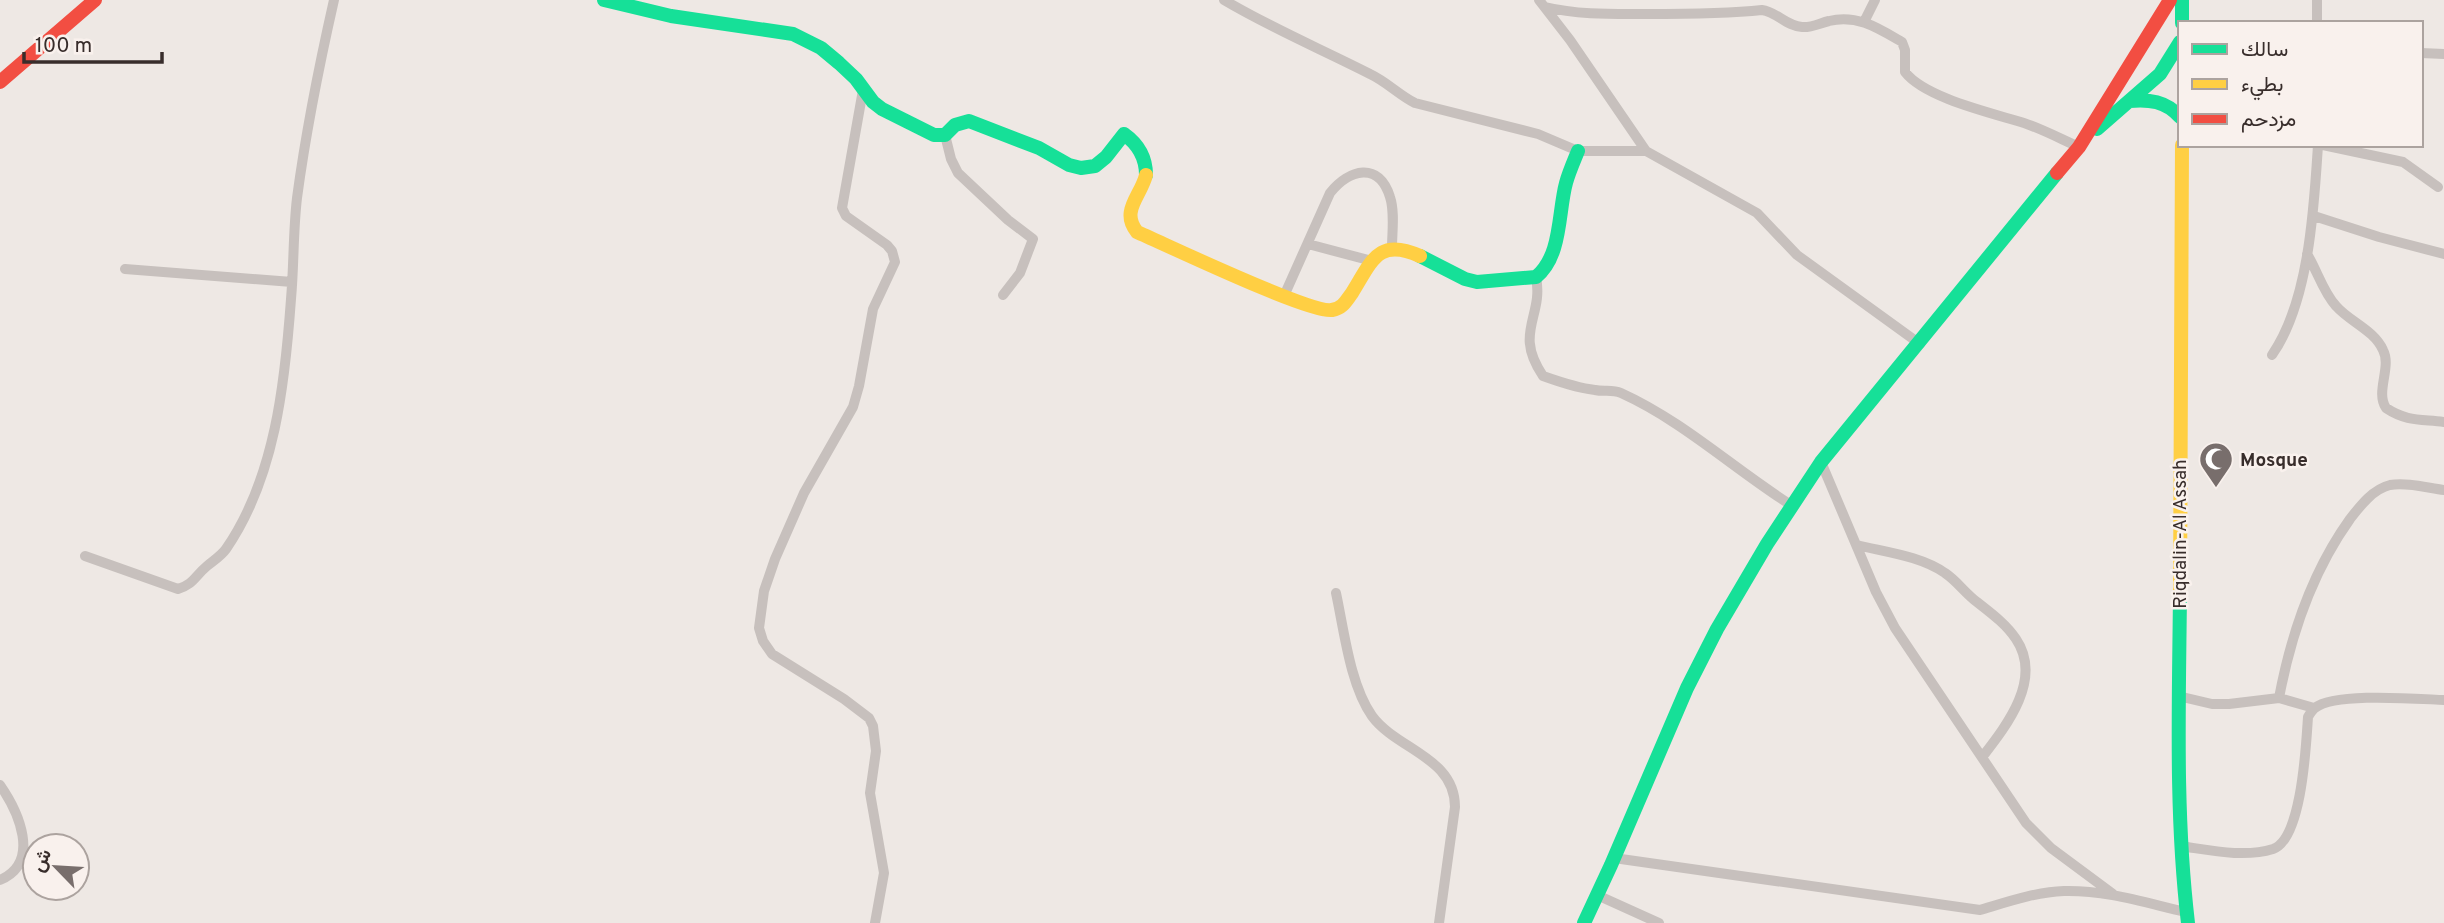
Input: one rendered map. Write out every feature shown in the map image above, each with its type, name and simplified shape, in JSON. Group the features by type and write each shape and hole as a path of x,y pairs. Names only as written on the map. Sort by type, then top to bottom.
{"street":[{"path":"0,82 95,0"},
{"path":"85,555 178,589 189,586 225,550 246,512 267,461 286,356 297,202 310,109 334,0"},
{"path":"604,0 793,34 821,48 839,62 873,102 934,135 945,135 961,122 969,121 1039,148 1069,165 1081,168 1095,166 1106,157 1124,134 1142,152 1146,170 1144,182 1131,206 1130,225 1147,237 1284,296 1310,306 1333,310 1343,306 1350,298 1372,261 1385,249 1417,254 1465,279 1477,282 1536,277 1547,269 1566,181 1578,151"},
{"path":"1224,0 1269,27 1331,53 1374,75 1402,97 1415,103 1538,134 1578,151 1646,151"},
{"path":"1864,22 1875,0"},
{"path":"1584,923 1686,690 1743,583 1791,505 1821,462 1920,344 2078,147 2170,0"},
{"path":"2182,0 2182,21"},
{"path":"2317,0 2317,21"},
{"path":"1542,3 1565,12 1591,13 1689,14 1762,10 1790,25 1805,28 1842,18 1864,22 1902,42 1905,50 1905,72 1919,85 1983,112 2025,124 2078,147"},
{"path":"1542,3 1646,151 1757,213 1797,255 1920,344"},
{"path":"2078,147 2167,66 2178,46"},
{"path":"2423,53 2444,54"},
{"path":"863,90 842,208 846,216 892,251 895,262 873,309 853,407 804,493 775,559 764,591 759,628 762,641 772,654 844,699 869,718 873,726 876,751 870,793 884,873 875,923"},
{"path":"2129,101 2157,101 2170,107 2178,115"},
{"path":"945,135 958,173 1033,239 1020,273 1003,295"},
{"name":"Riqdalin-Al Assah","path":"2182,147 2178,696 2180,846 2187,917"},
{"path":"2272,355 2286,330 2307,254 2314,216 2320,147"},
{"path":"2330,147 2403,162 2438,187"},
{"path":"1284,296 1324,204 1335,186 1353,173 1365,173 1379,179 1390,195 1392,248"},
{"path":"2314,216 2444,254"},
{"path":"1308,244 1372,261"},
{"path":"2307,254 2336,306 2382,346 2386,362 2383,399 2386,408 2419,421 2444,422"},
{"path":"125,269 292,282"},
{"path":"1536,277 1539,291 1530,323 1529,339 1531,354 1543,376 1563,384 1596,391 1618,392 1698,439 1791,505"},
{"path":"1821,462 1876,592 1895,628 1983,755 2026,823 2040,839 2113,895"},
{"path":"2279,698 2286,659 2310,589 2324,560 2358,509 2376,491 2391,485 2444,490"},
{"path":"1857,545 1894,554 1942,571 1999,620 2017,640 2024,660 2020,702 1983,755"},
{"path":"1336,593 1357,685 1373,717 1443,770 1452,789 1455,807 1439,923"},
{"path":"2178,696 2212,704 2279,698 2314,708"},
{"path":"2180,846 2248,853 2273,849 2284,842 2291,829 2298,802 2308,717 2314,708 2326,703 2380,696 2444,700"},
{"path":"0,785 21,822 24,841 18,864 0,880"},
{"path":"1614,858 1980,910 2062,891 2113,895 2187,917"},
{"path":"1597,895 1659,923"},
{"path":"1977,923 1980,910"}],"traffic: fast":[{"path":"604,0 671,16 793,34 821,48 839,63 882,109 934,135 945,135 955,125 969,121 1039,148 1069,165 1081,168 1095,166 1106,157 1124,134 1140,152 1145,162 1146,175"},
{"path":"2182,0 2182,21"},
{"path":"2097,129 2160,74 2178,45"},
{"path":"2129,101 2157,102 2178,115"},
{"path":"1420,256 1465,279 1477,282 1536,277 1551,258 1566,183 1578,151"},
{"path":"1584,923 1687,688 1717,629 1767,544 1821,462 2057,173"},
{"path":"2180,593 2179,799 2188,923"}],"traffic: slow":[{"path":"2180,593 2182,147"},
{"path":"1146,175 1131,210 1132,224 1137,232 1269,291 1319,308 1332,310 1342,306 1371,262 1385,251 1394,249 1420,256"}],"traffic: jam":[{"path":"0,82 95,0"},
{"path":"2057,173 2079,147 2170,0"}],"place":[{"name":"Mosque","path":"2216,489"}]}
